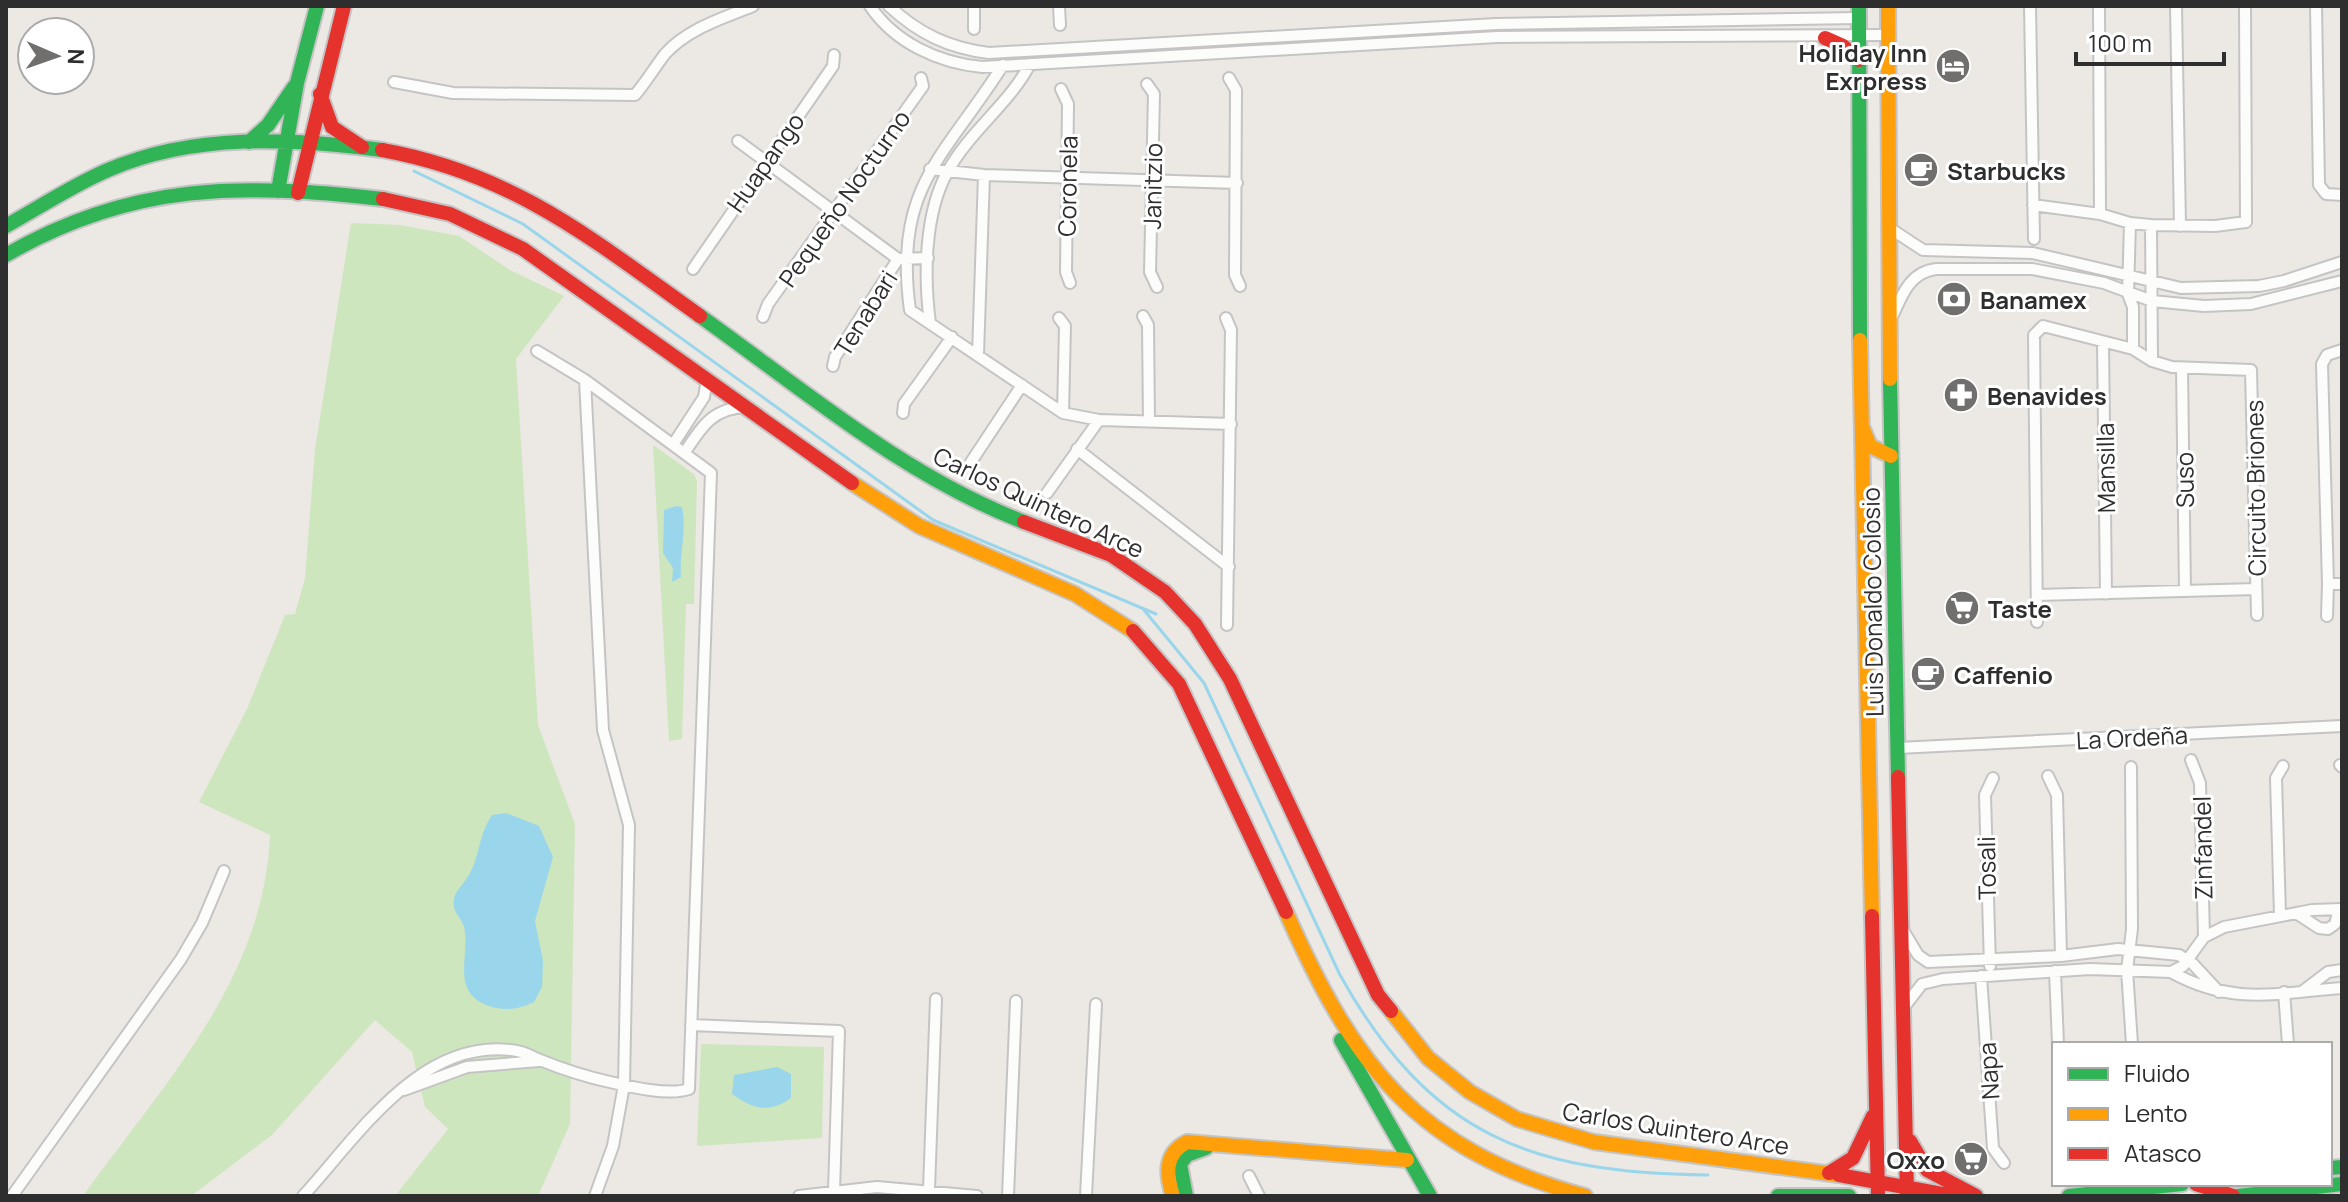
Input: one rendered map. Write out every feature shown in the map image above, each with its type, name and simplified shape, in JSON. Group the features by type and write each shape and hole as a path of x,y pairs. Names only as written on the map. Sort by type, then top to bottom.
{"main road":[{"path":"278,191 297,83 317,6"},
{"path":"298,193 307,144 344,6"},
{"name":"Luis Donaldo Colosio","path":"1888,6 1891,456 1907,1191"},
{"name":"Luis Donaldo Colosio","path":"1859,12 1860,419 1878,1196"},
{"path":"1825,38 1843,46 1859,60"},
{"path":"249,142 268,125 297,83"},
{"path":"320,93 332,127 366,149"},
{"name":"Carlos Quintero Arce","path":"6,226 125,163 199,144 287,142 366,149 446,164 518,191 571,224 920,473 978,504 1111,555 1165,592 1208,641 1230,679 1378,995 1428,1058 1470,1092 1517,1119 1580,1139 1877,1180 1907,1191 1953,1196"},
{"path":"6,255 66,220 110,204 203,190 278,191 420,206 497,234 544,263 895,513 959,547 1090,598 1119,616 1146,640 1169,668 1188,700 1323,993 1342,1041 1430,1196"},
{"path":"1860,419 1870,446 1891,456"},
{"path":"1868,818 1884,814 1900,825"},
{"path":"1323,993 1356,1048 1398,1096 1447,1137 1497,1168 1530,1182 1585,1196"},
{"path":"1374,1100 1382,1094 1398,1096"},
{"path":"1829,1173 1853,1158 1862,1146 1876,1107"},
{"path":"1905,1125 1916,1158 1924,1168 1976,1196"},
{"path":"1173,1196 1167,1171 1170,1152 1187,1142 1211,1147 1407,1160"},
{"path":"1186,1196 1179,1162 1191,1151 1211,1147"},
{"path":"2069,1196 2163,1186"},
{"path":"2201,1186 2236,1196 2324,1186"},
{"name":"Carlos Quintero Arce","path":"1778,1196 1849,1196"}],"street":[{"path":"394,82 453,93 635,95 666,53 680,41 709,24 753,6"},
{"path":"870,6 917,48 962,65 1002,67 1497,37 1825,38 1888,35"},
{"path":"889,6 931,38 962,50 1009,53 1496,24 1674,21 1859,12"},
{"path":"974,6 974,29"},
{"path":"1059,6 1060,25"},
{"path":"2030,6 2034,239"},
{"path":"2099,6 2100,214"},
{"path":"2176,6 2180,226"},
{"path":"2033,205 2151,225 2246,222 2245,6"},
{"path":"2316,6 2319,185 2326,194 2342,195"},
{"path":"1674,21 1674,38"},
{"path":"1496,24 1497,37"},
{"path":"1305,34 1307,49"},
{"path":"930,323 928,258 932,224 948,171 1029,66 1033,52"},
{"path":"1009,53 930,169 914,206 904,259 910,310 1063,413 1099,420 1231,424"},
{"name":"Huapango","path":"693,269 833,66 834,55"},
{"name":"Pequeño Nocturno","path":"763,317 768,304 923,86 921,78"},
{"path":"1229,78 1236,90 1235,275 1240,286"},
{"name":"Janitzio","path":"1147,84 1154,94 1150,272 1157,287"},
{"name":"Coronela","path":"1061,89 1068,104 1066,272 1070,283"},
{"path":"738,141 833,212 904,259 928,258"},
{"path":"930,169 984,175 1237,183"},
{"path":"978,355 984,175"},
{"path":"2130,223 2128,294 2133,307 2133,349"},
{"path":"2151,225 2154,279 2152,361"},
{"path":"1891,229 1912,246 1937,253 2033,253 2196,288 2284,281 2342,262"},
{"path":"2032,269 2033,253"},
{"name":"Tenabari","path":"833,366 835,357 904,259"},
{"path":"1892,317 1906,286 1929,270 2032,269 2104,283 2152,301 2231,307 2289,297 2342,281"},
{"path":"2284,281 2289,297"},
{"path":"1143,316 1148,325 1149,421"},
{"path":"1059,318 1065,326 1063,413"},
{"path":"1226,318 1231,330 1227,625"},
{"name":"Circuito Briones","path":"2043,326 2050,326 2133,349 2152,361 2182,369 2248,368 2253,373 2256,589 2037,595 2034,335 2043,326"},
{"path":"903,413 904,404 952,337"},
{"name":"Mansilla","path":"2103,343 2106,594"},
{"path":"2327,616 2322,364 2327,355 2342,350"},
{"path":"303,1196 398,1092 421,1073 471,1053 510,1050 624,1085 688,1090 711,475 674,443 585,380 537,351"},
{"name":"Suso","path":"2182,369 2185,591"},
{"path":"674,443 704,397 707,379"},
{"path":"585,380 603,730 629,825 624,1085 613,1146 595,1196"},
{"path":"971,462 1022,385"},
{"path":"685,452 703,424 722,410 746,407"},
{"path":"693,417 703,424"},
{"path":"1047,493 1099,420"},
{"path":"1077,449 1229,567"},
{"path":"2328,584 2342,584"},
{"path":"2256,589 2257,615"},
{"path":"2037,595 2037,622"},
{"name":"La Ordeña","path":"1898,748 2342,726"},
{"name":"Zinfandel","path":"2191,760 2200,783 2204,937"},
{"path":"2280,915 2276,778 2283,766"},
{"path":"2131,767 2130,950 2127,970 2132,1042"},
{"path":"2048,776 2057,795 2061,956"},
{"name":"Tosali","path":"1986,975 1989,961 1985,795 1993,778"},
{"path":"12,1196 181,959 202,923 224,871"},
{"path":"2171,972 2188,960 2204,937 2224,927 2280,915 2296,913 2341,909 2335,924 2328,929 2319,928 2296,913"},
{"path":"1900,925 1918,955 1928,962 2061,956 2097,950 2179,955 2188,960 2219,992"},
{"path":"2303,991 2328,972 2342,970"},
{"path":"1904,1008 1922,984 1986,975 2055,971 2171,972 2197,987 2240,996 2342,988"},
{"path":"2055,971 2058,1042"},
{"name":"Napa","path":"1986,975 1993,1148 2004,1163"},
{"path":"2284,992 2288,1042"},
{"path":"929,1189 936,999"},
{"path":"1008,1196 1016,1001"},
{"path":"1086,1196 1096,1004"},
{"path":"691,1025 839,1031 834,1191"},
{"path":"1249,1176 1259,1196"},
{"path":"799,1196 877,1187 929,1189 977,1196"}],"green space":[{"path":"351,223 400,225 459,236 510,270 564,296 516,359 538,725 575,824 570,1124 538,1196 395,1196 448,1129 425,1107 412,1052 375,1020 272,1135 191,1196 83,1196 205,1028 230,983 250,937 264,888 270,835 199,802 247,709 285,615 295,614 305,578 315,449"},
{"path":"653,445 694,474 697,481 694,604 686,604 682,739 669,741"},
{"path":"701,1044 824,1047 822,1138 697,1146"}],"water":[{"path":"682,507 683,516 681,577 672,582 673,568 663,553 664,510"},
{"path":"506,813 539,826 553,857 535,921 543,961 542,987 534,1002 508,1009 492,1007 478,1001 470,993 464,973 464,927 453,903 471,871 487,823 492,815"},
{"path":"777,1067 791,1074 791,1098 783,1103 761,1108 732,1094 734,1075"}],"waterway":[{"path":"414,171 523,224 933,520 1156,614"},
{"path":"1144,610 1204,683 1340,975 1374,1030 1410,1074 1449,1109 1491,1135 1537,1153 1588,1166 1708,1175"}],"traffic: fast":[{"path":"278,191 297,83 317,6"},
{"path":"1859,6 1860,340"},
{"path":"249,142 268,125 294,87"},
{"path":"6,226 108,170 174,150 209,144 278,141 382,150"},
{"path":"6,255 98,213 143,201 189,194 235,190 282,191 383,199"},
{"path":"700,316 896,456 937,481 1024,522"},
{"path":"1890,379 1898,777"},
{"path":"1341,1040 1430,1196"},
{"path":"1186,1196 1180,1164 1187,1155 1206,1148"},
{"path":"2332,1168 2342,1167"},
{"path":"2332,1185 2342,1184"},
{"path":"2069,1196 2163,1186"},
{"path":"2238,1196 2325,1186"},
{"path":"1778,1196 1849,1196"}],"traffic: slow":[{"path":"1888,6 1890,379"},
{"path":"1860,340 1872,916"},
{"path":"1863,429 1870,446 1891,456"},
{"path":"852,483 919,526 1075,594 1133,631"},
{"path":"1286,912 1311,967 1338,1015 1366,1057 1398,1094 1434,1127 1477,1154 1526,1177 1585,1196"},
{"path":"1391,1011 1428,1058 1470,1092 1517,1119 1594,1142 1839,1175"},
{"path":"1173,1196 1169,1165 1174,1152 1187,1142 1407,1160"}],"traffic: jam":[{"path":"298,193 344,6"},
{"path":"1825,38 1843,46 1859,60"},
{"path":"320,94 332,127 362,147"},
{"path":"382,150 473,175 513,193 587,236 700,316"},
{"path":"383,199 450,214 523,249 852,483"},
{"path":"1024,522 1111,555 1165,592 1195,624 1230,679 1378,995 1391,1011"},
{"path":"1133,631 1179,684 1286,912"},
{"path":"1898,777 1907,1196"},
{"path":"1872,916 1878,1196"},
{"path":"1829,1173 1853,1158 1873,1116"},
{"path":"1910,1141 1927,1170 1976,1196"},
{"path":"1839,1175 1953,1196"},
{"path":"2202,1186 2233,1196"}],"place":[{"name":"Holiday Inn Exrpress","path":"1953,66"},
{"name":"Starbucks","path":"1921,170"},
{"name":"Banamex","path":"1954,299"},
{"name":"Benavides","path":"1961,395"},
{"name":"Taste","path":"1962,608"},
{"name":"Caffenio","path":"1928,674"},
{"name":"Oxxo","path":"1971,1159"}]}
